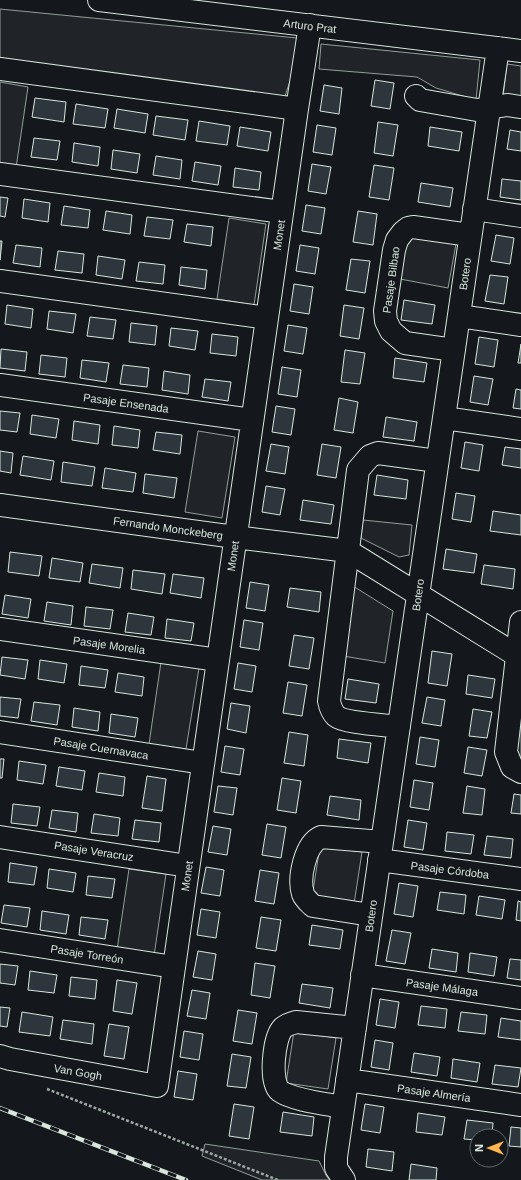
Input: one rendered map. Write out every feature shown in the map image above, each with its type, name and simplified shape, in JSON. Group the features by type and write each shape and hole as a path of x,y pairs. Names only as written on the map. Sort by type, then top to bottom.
{"street":[{"name":"Arturo Prat","path":"99,0 521,51"},
{"name":"Monet","path":"157,1086 235,537 310,26"},
{"name":"Botero","path":"344,1180 336,1168 338,1142 498,48"},
{"path":"0,69 297,109"},
{"path":"416,96 420,100 477,110 507,105 521,107"},
{"path":"0,174 282,212"},
{"path":"474,209 521,216"},
{"name":"Pasaje Bilbao","path":"454,350 405,343 391,331 386,321 385,311 394,250 397,240 403,232 408,228 413,227 470,235"},
{"path":"0,281 267,318"},
{"path":"459,316 521,325"},
{"name":"Pasaje Ensenada","path":"0,385 252,420"},
{"path":"444,418 521,429"},
{"path":"399,727 344,720 335,715 329,701 358,470 363,462 370,456 378,453 437,461"},
{"name":"Fernando Monckeberg","path":"0,505 348,551 519,657"},
{"path":"521,622 519,657 506,752 512,767 521,772"},
{"name":"Pasaje Morelia","path":"0,629 218,660"},
{"name":"Pasaje Cuernavaca","path":"0,732 203,763"},
{"name":"Pasaje Veracruz","path":"0,837 188,866"},
{"name":"Pasaje Córdoba","path":"371,915 313,906 306,899 303,892 303,869 307,851 316,839 321,837 380,851 521,879"},
{"name":"Pasaje Torreón","path":"0,940 174,968"},
{"name":"Pasaje Málaga","path":"362,975 521,998"},
{"path":"343,1107 288,1095 280,1091 276,1086 274,1073 275,1046 282,1029 287,1025 296,1022 355,1028"},
{"name":"Van Gogh","path":"0,1056 157,1086"},
{"name":"Pasaje Almería","path":"347,1080 521,1106"}],"path":[{"path":"44,1087 278,1180"}],"shaded area":[{"path":"0,9 297,38 294,69 284,99 0,59"},
{"path":"321,44 480,60 476,100 436,88 417,77 319,69"},
{"path":"507,64 521,66 521,99 503,97"},
{"path":"0,82 28,87 16,168 0,165"},
{"path":"229,218 266,224 254,305 217,299"},
{"path":"413,237 456,244 448,288 400,279 406,243"},
{"path":"198,431 235,437 222,518 185,512"},
{"path":"363,520 412,525 409,555 399,557 361,538"},
{"path":"353,586 393,611 385,663 343,656"},
{"path":"161,662 199,668 186,749 149,744"},
{"path":"521,693 521,761 514,749"},
{"path":"320,846 362,852 354,904 312,897"},
{"path":"129,869 166,874 154,956 117,950"},
{"path":"294,1031 336,1038 328,1089 286,1083"},
{"path":"205,1144 319,1161 330,1180 262,1180 202,1156"}],"building":[{"path":"375,80 394,83 390,109 371,106"},
{"path":"324,85 342,88 339,114 320,111"},
{"path":"35,98 66,102 64,122 32,117"},
{"path":"76,104 108,109 105,128 73,124"},
{"path":"117,109 148,114 145,133 114,128"},
{"path":"156,116 188,120 185,140 153,135"},
{"path":"199,121 230,126 227,145 196,141"},
{"path":"378,122 398,125 393,156 374,153"},
{"path":"317,125 336,128 332,155 313,152"},
{"path":"240,127 271,132 268,151 237,146"},
{"path":"430,127 462,132 459,151 428,146"},
{"path":"510,130 521,132 521,151 507,149"},
{"path":"34,138 60,141 57,160 31,157"},
{"path":"74,143 100,147 98,166 72,162"},
{"path":"113,150 140,154 137,173 111,169"},
{"path":"156,156 182,160 180,179 153,175"},
{"path":"195,162 221,166 218,185 192,181"},
{"path":"312,164 331,167 326,194 308,191"},
{"path":"374,165 394,168 389,200 369,197"},
{"path":"235,168 261,172 259,190 233,187"},
{"path":"502,179 521,181 521,200 500,197"},
{"path":"421,183 453,188 450,207 418,202"},
{"path":"0,197 8,198 5,217 0,216"},
{"path":"24,199 50,203 48,222 22,218"},
{"path":"306,205 325,208 321,234 302,231"},
{"path":"64,206 90,210 88,228 61,225"},
{"path":"106,211 132,215 130,234 103,230"},
{"path":"358,211 377,214 373,245 353,242"},
{"path":"147,217 173,220 170,239 144,236"},
{"path":"187,224 213,227 211,246 184,242"},
{"path":"496,235 514,238 510,264 491,261"},
{"path":"0,241 2,241 0,260"},
{"path":"16,245 42,248 40,267 13,263"},
{"path":"300,245 319,248 315,274 296,271"},
{"path":"58,251 84,254 82,273 55,270"},
{"path":"98,256 125,260 122,279 96,275"},
{"path":"351,259 370,261 365,293 346,290"},
{"path":"139,262 165,265 163,284 136,281"},
{"path":"181,267 207,270 205,289 179,285"},
{"path":"490,275 508,277 504,304 485,301"},
{"path":"294,284 313,287 309,314 290,311"},
{"path":"404,300 435,305 432,324 401,320"},
{"path":"7,305 33,309 31,328 5,324"},
{"path":"344,305 364,308 359,339 340,336"},
{"path":"49,311 76,314 73,333 47,329"},
{"path":"90,317 116,320 113,339 87,336"},
{"path":"131,323 157,326 155,345 129,342"},
{"path":"288,325 307,328 303,354 284,351"},
{"path":"171,328 198,331 195,350 169,346"},
{"path":"212,334 238,337 236,356 210,353"},
{"path":"479,337 498,340 494,367 475,364"},
{"path":"521,344 521,363 518,363"},
{"path":"1,349 27,352 25,371 0,368"},
{"path":"345,350 365,353 360,384 341,382"},
{"path":"41,355 67,358 65,377 39,374"},
{"path":"395,358 427,363 424,382 393,378"},
{"path":"82,360 109,363 106,382 80,378"},
{"path":"123,365 149,368 147,387 120,384"},
{"path":"282,367 301,370 297,397 278,394"},
{"path":"164,371 190,375 188,394 162,390"},
{"path":"474,376 493,379 488,405 470,402"},
{"path":"205,379 231,382 228,401 202,397"},
{"path":"516,389 521,390 521,409 513,408"},
{"path":"339,398 358,402 353,433 334,430"},
{"path":"276,406 295,409 291,435 272,432"},
{"path":"0,411 20,413 17,432 0,430"},
{"path":"32,415 59,419 56,438 30,434"},
{"path":"386,417 417,422 414,441 383,437"},
{"path":"74,421 100,425 98,444 72,440"},
{"path":"114,426 140,430 138,448 112,445"},
{"path":"156,432 182,435 180,454 153,450"},
{"path":"465,442 483,445 479,471 461,468"},
{"path":"271,444 289,447 285,474 266,471"},
{"path":"322,444 341,447 336,478 317,475"},
{"path":"505,447 521,449 521,468 502,465"},
{"path":"0,451 13,453 11,473 0,471"},
{"path":"23,456 54,461 51,480 20,475"},
{"path":"63,462 95,467 92,486 61,482"},
{"path":"105,468 136,473 133,492 102,488"},
{"path":"145,474 177,478 174,498 143,493"},
{"path":"377,475 408,480 406,499 374,495"},
{"path":"266,486 285,489 280,515 262,512"},
{"path":"456,493 475,496 471,522 452,519"},
{"path":"303,500 334,505 331,524 300,520"},
{"path":"493,511 521,515 521,535 490,531"},
{"path":"446,549 477,554 474,573 443,569"},
{"path":"10,552 42,556 39,576 8,572"},
{"path":"52,558 83,563 80,582 49,578"},
{"path":"92,564 123,568 120,588 89,583"},
{"path":"484,565 515,569 513,589 481,584"},
{"path":"133,570 165,574 162,594 131,589"},
{"path":"173,574 204,578 201,598 170,593"},
{"path":"250,582 269,585 265,611 246,608"},
{"path":"290,588 321,592 319,612 287,607"},
{"path":"5,595 31,599 28,618 2,614"},
{"path":"47,602 73,606 71,625 44,621"},
{"path":"86,607 113,610 110,629 84,626"},
{"path":"128,613 154,617 151,635 125,632"},
{"path":"167,619 194,623 191,641 165,638"},
{"path":"244,620 263,623 259,650 240,647"},
{"path":"294,635 314,638 309,669 289,666"},
{"path":"432,651 452,654 447,686 428,683"},
{"path":"2,657 28,660 25,679 0,675"},
{"path":"40,660 67,664 64,683 38,679"},
{"path":"238,663 256,666 252,692 234,689"},
{"path":"81,666 108,670 105,688 79,685"},
{"path":"118,673 144,677 142,696 115,692"},
{"path":"468,675 495,679 492,698 466,694"},
{"path":"348,679 379,684 376,703 345,699"},
{"path":"288,682 307,685 302,716 283,713"},
{"path":"0,697 21,699 18,718 0,716"},
{"path":"427,697 445,700 441,726 422,723"},
{"path":"34,702 60,705 57,725 31,721"},
{"path":"231,703 250,706 246,733 227,729"},
{"path":"74,708 100,712 98,731 72,727"},
{"path":"473,709 492,712 487,738 469,736"},
{"path":"111,714 138,718 135,737 109,733"},
{"path":"289,732 308,735 304,766 284,763"},
{"path":"420,737 439,740 435,767 416,764"},
{"path":"339,739 371,743 368,763 337,758"},
{"path":"225,746 244,749 240,775 221,772"},
{"path":"468,747 487,750 482,776 464,773"},
{"path":"0,759 4,759 2,778 0,778"},
{"path":"19,761 46,765 43,784 17,780"},
{"path":"59,767 85,771 82,790 56,786"},
{"path":"99,773 125,777 123,796 96,792"},
{"path":"147,776 166,779 162,811 142,808"},
{"path":"282,778 301,781 296,813 277,810"},
{"path":"414,780 433,783 429,810 410,807"},
{"path":"218,786 237,788 233,815 214,812"},
{"path":"467,786 485,789 482,815 463,813"},
{"path":"514,794 521,795 521,814 511,813"},
{"path":"330,796 361,800 359,820 327,815"},
{"path":"13,804 40,807 37,826 11,823"},
{"path":"52,810 78,813 76,832 49,828"},
{"path":"94,814 120,818 118,836 91,833"},
{"path":"135,820 161,823 159,842 132,839"},
{"path":"408,820 427,823 423,850 404,847"},
{"path":"267,824 286,827 281,858 262,855"},
{"path":"213,826 231,829 227,855 208,852"},
{"path":"447,832 474,835 471,854 445,851"},
{"path":"487,836 513,839 511,858 484,855"},
{"path":"10,863 37,867 34,885 8,882"},
{"path":"206,867 224,870 220,896 201,893"},
{"path":"49,869 76,873 73,892 47,888"},
{"path":"260,870 279,873 274,904 255,901"},
{"path":"88,876 115,879 112,898 86,895"},
{"path":"399,883 418,886 413,917 394,914"},
{"path":"440,892 466,895 464,914 437,910"},
{"path":"479,896 505,900 502,919 476,915"},
{"path":"518,901 521,902 521,921 516,920"},
{"path":"4,905 30,908 27,927 1,923"},
{"path":"201,909 220,912 216,938 197,935"},
{"path":"42,911 69,915 66,934 40,930"},
{"path":"81,917 108,920 105,939 79,935"},
{"path":"261,917 281,920 276,951 256,948"},
{"path":"312,925 343,930 340,949 309,945"},
{"path":"392,930 411,933 405,964 386,961"},
{"path":"432,949 458,953 456,972 429,968"},
{"path":"198,951 216,954 212,980 193,977"},
{"path":"470,953 497,957 494,976 468,972"},
{"path":"510,959 521,960 521,980 507,978"},
{"path":"255,963 275,966 270,998 251,995"},
{"path":"0,964 18,966 15,985 0,983"},
{"path":"30,971 57,975 54,993 28,990"},
{"path":"71,977 97,980 95,999 69,996"},
{"path":"117,980 137,983 132,1014 113,1011"},
{"path":"302,984 333,988 330,1008 299,1003"},
{"path":"192,990 210,993 206,1019 187,1016"},
{"path":"380,999 399,1002 395,1028 376,1025"},
{"path":"421,1006 447,1009 445,1028 418,1025"},
{"path":"0,1007 10,1008 7,1027 0,1026"},
{"path":"238,1010 257,1013 252,1044 233,1041"},
{"path":"22,1012 53,1017 50,1036 19,1032"},
{"path":"461,1012 487,1015 485,1034 458,1031"},
{"path":"501,1018 521,1021 521,1040 498,1037"},
{"path":"63,1020 94,1024 92,1044 60,1039"},
{"path":"109,1024 129,1027 124,1059 104,1056"},
{"path":"184,1031 203,1034 199,1060 180,1057"},
{"path":"375,1040 393,1043 389,1070 371,1067"},
{"path":"414,1053 440,1057 437,1076 411,1072"},
{"path":"232,1054 251,1057 246,1088 227,1086"},
{"path":"453,1059 480,1063 477,1082 451,1078"},
{"path":"495,1065 521,1068 518,1087 492,1084"},
{"path":"178,1071 197,1074 193,1100 174,1097"},
{"path":"234,1104 254,1107 249,1139 229,1136"},
{"path":"365,1104 384,1107 380,1133 361,1130"},
{"path":"283,1112 314,1117 312,1136 280,1132"},
{"path":"418,1113 445,1117 442,1135 416,1132"},
{"path":"467,1120 493,1123 493,1128 469,1128 469,1139 464,1139"},
{"path":"511,1127 521,1128 521,1147 509,1146"},
{"path":"368,1149 394,1152 392,1171 366,1167"},
{"path":"411,1164 437,1168 436,1180 409,1180"}],"railway":[{"path":"0,1108 186,1180"}]}
